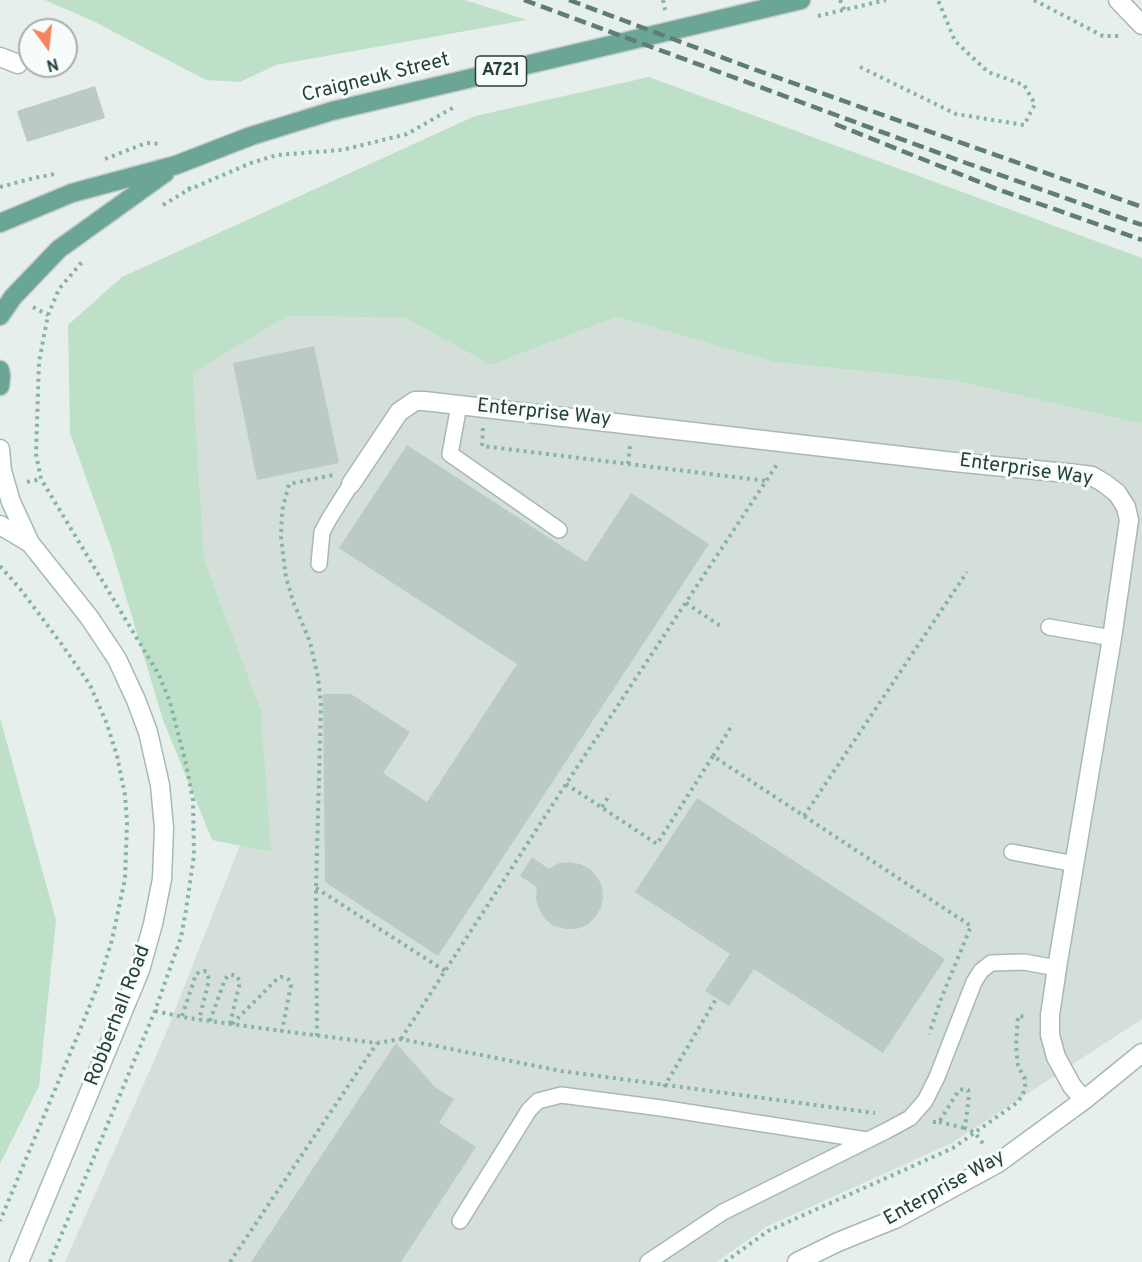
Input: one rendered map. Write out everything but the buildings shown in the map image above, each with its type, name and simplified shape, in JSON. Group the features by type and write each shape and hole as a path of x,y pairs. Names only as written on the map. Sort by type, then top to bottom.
{"main road":[{"name":"Craigneuk Street","path":"0,223 72,193 176,165 250,136 332,111 801,0"},
{"name":"Craigneuk Street","path":"0,316 13,297 59,249 176,165"},
{"path":"0,370 0,386"}],"street":[{"path":"1118,0 1142,25"},
{"path":"0,57 18,64"},
{"name":"Enterprise Way","path":"351,484 399,412 415,401 424,401 1077,474 1092,476 1117,493 1126,507 1129,520 1050,1021 1050,1035 1056,1057 1072,1086 1084,1100"},
{"name":"Robberhall Road","path":"0,449 2,471 11,502 30,543 89,617 117,659 136,700 148,732 160,785 164,828 162,879 141,970 19,1262"},
{"name":"Robberhall Road","path":"0,525 30,543"},
{"name":"Enterprise Way","path":"797,1262 838,1242 895,1219 998,1162 1084,1100 1142,1053"}],"lane":[{"path":"459,405 450,454 559,530"},
{"path":"319,564 322,532 351,484"},
{"path":"1049,627 1112,638"},
{"path":"1012,852 1075,864"},
{"path":"648,1262 723,1212 910,1118 925,1101 937,1077 974,982 981,971 991,963 1024,962 1057,968"},
{"path":"460,1221 529,1110 537,1101 561,1095 868,1140"}],"path":[{"path":"840,0 845,11"},
{"path":"811,17 886,0"},
{"path":"860,68 956,114 1024,125 1035,104 1024,85 988,72 955,41 938,0"},
{"path":"1034,0 1103,36 1122,36"},
{"path":"159,207 188,190 277,155 342,150 407,134 457,106"},
{"path":"188,190 194,182"},
{"path":"50,1262 155,1011 181,937 194,855 193,800 170,702 159,675 41,479 36,454 39,362 48,315 59,289 87,257"},
{"path":"484,407 482,446 767,481"},
{"path":"401,1039 566,784 778,466 784,442"},
{"path":"316,1036 316,888 321,703 310,642 286,578 281,537 282,511 289,484 337,474 351,484"},
{"path":"0,566 21,590 90,685 107,724 117,756 125,795 127,824 125,879 112,940 98,985 0,1221"},
{"path":"804,816 967,572"},
{"path":"686,603 722,627"},
{"path":"566,784 657,844 733,724"},
{"path":"713,756 971,926 928,1037"},
{"path":"602,807 610,794"},
{"path":"316,888 445,971"},
{"path":"182,1016 196,974 204,971 207,972 209,980 199,1020"},
{"path":"210,1021 225,979 233,975 237,976 240,982 231,1024"},
{"path":"231,1024 278,978 285,977 291,985 282,1031"},
{"path":"661,1108 665,1084 716,999"},
{"path":"155,1011 199,1020 316,1036 376,1042 401,1039 561,1071 939,1122 965,1128 975,1133 998,1162"},
{"path":"725,1262 768,1231 953,1148 1018,1102 1025,1088 1018,1066 1016,1046 1018,1016 1050,1021"},
{"path":"230,1262 376,1042"},
{"path":"939,1122 959,1090 965,1089 968,1090 969,1095 965,1128"}],"shaded area":[{"path":"288,316 405,318 491,365 617,317 774,362 957,381 1142,424 1142,1019 952,1143 766,1227 717,1262 65,1262 164,1038 240,845 270,852 261,710 204,559 193,373"}],"green space":[{"path":"45,0 465,0 527,20 276,65 240,82 206,80 93,21"},
{"path":"649,77 1142,258 1142,424 957,381 774,362 617,317 491,365 405,318 288,316 193,373 204,559 261,710 271,852 212,840 163,720 111,547 70,433 68,325 122,277 475,116"},
{"path":"0,718 56,920 39,1086 0,1164"}],"railway":[{"path":"524,0 966,163 1142,225"},
{"path":"569,0 745,66 1142,207"},
{"path":"835,124 997,189 1142,240"}]}
